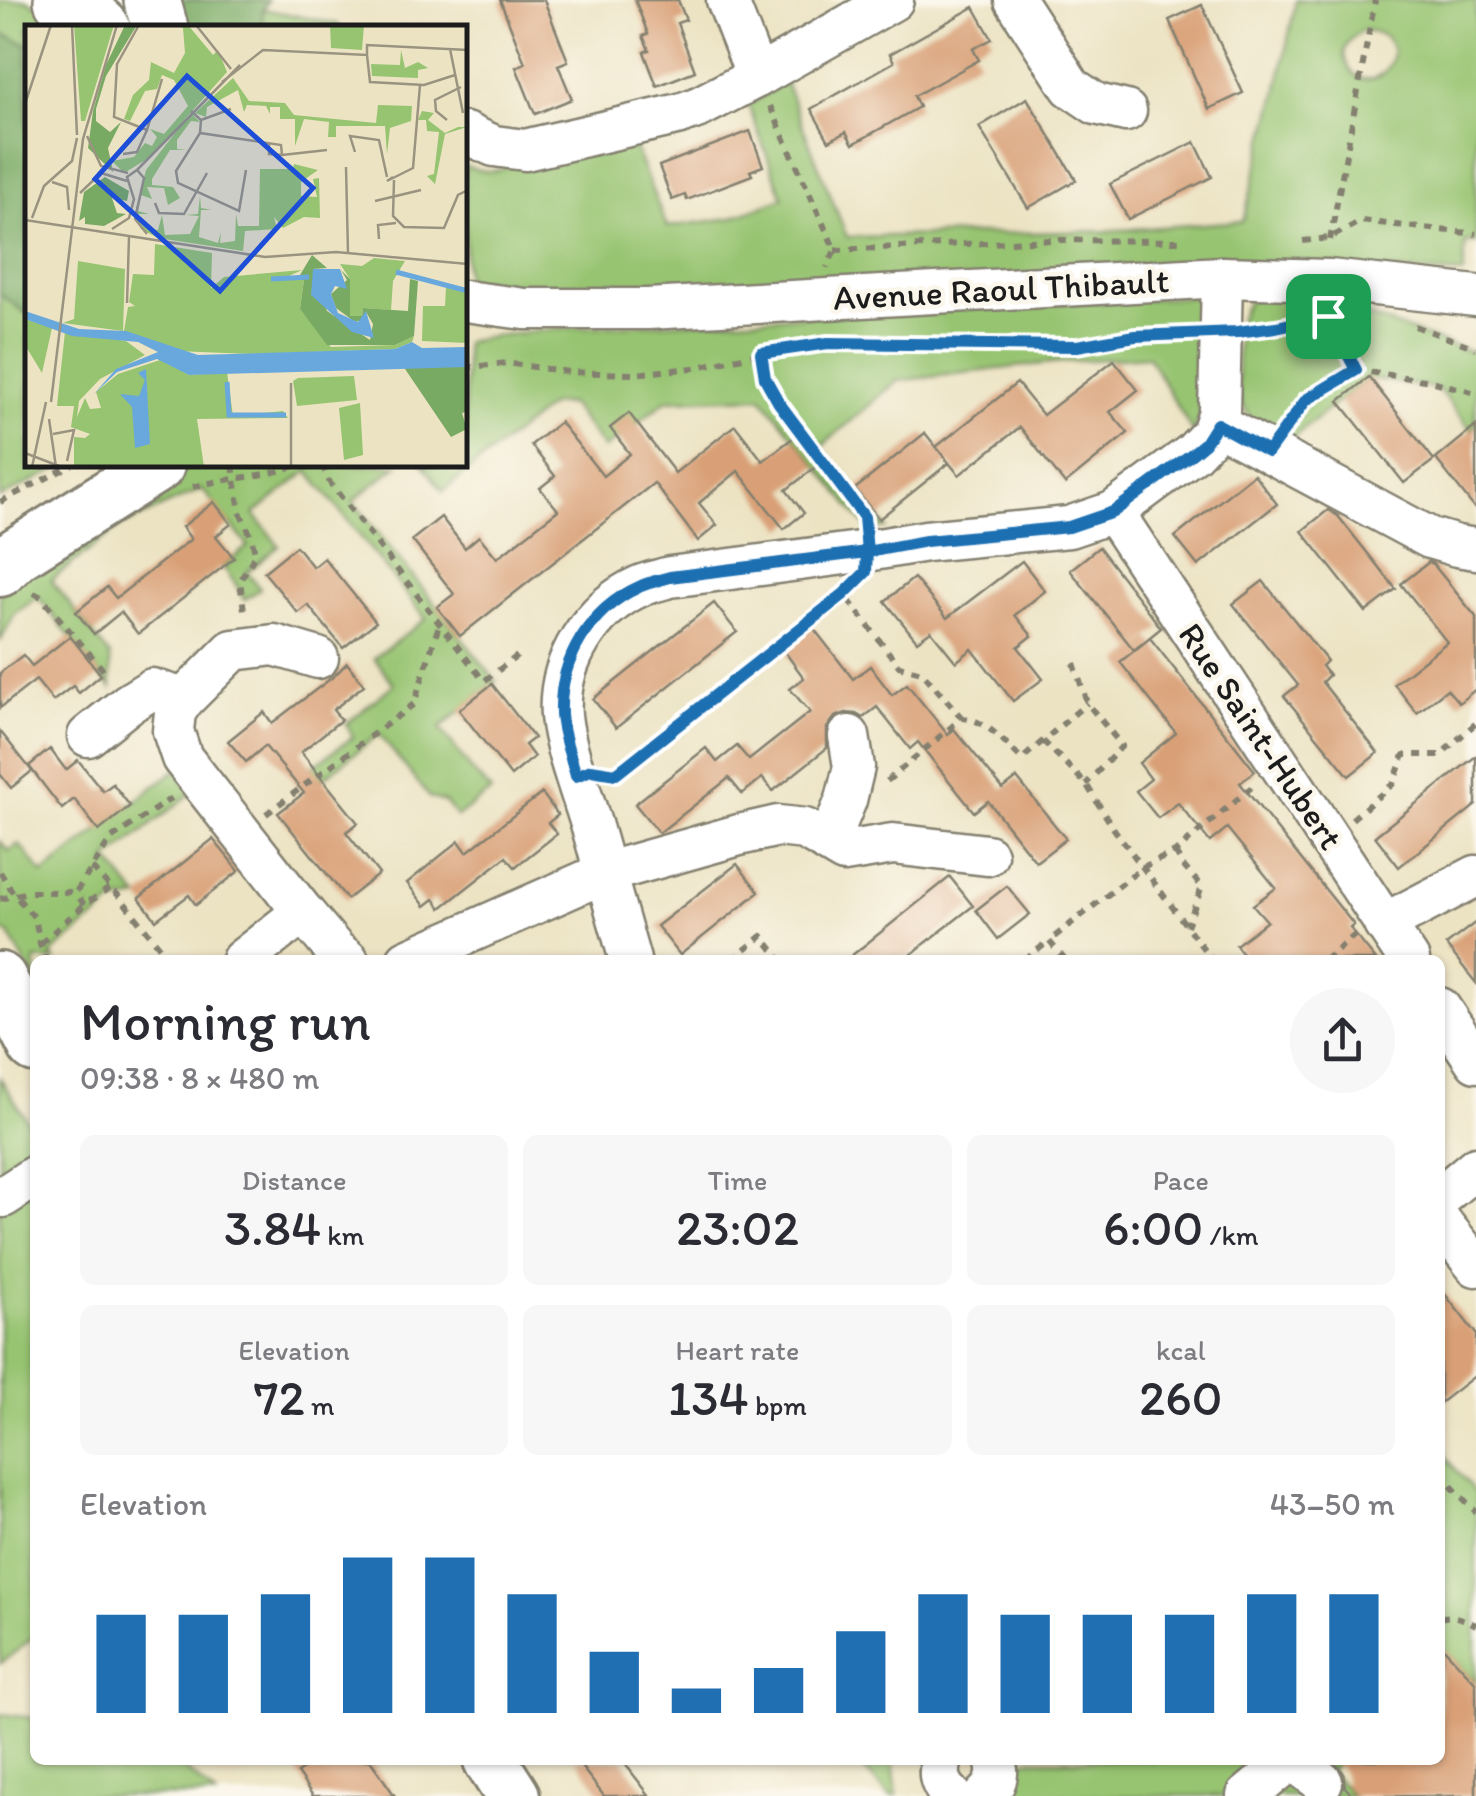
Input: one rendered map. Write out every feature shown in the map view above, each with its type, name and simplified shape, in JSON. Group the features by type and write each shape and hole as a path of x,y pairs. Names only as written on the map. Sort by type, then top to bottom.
{"highway":[{"path":"62,0 99,25"},
{"path":"152,0 159,25"}],"main road":[{"path":"0,521 100,468"},
{"path":"12,578 17,554 153,468"},
{"path":"0,979 30,1036"},
{"path":"0,1010 30,1051"},
{"path":"493,1765 513,1796"}],"street":[{"path":"727,0 757,77"},
{"path":"468,134 494,146 538,147 680,114 757,77 893,0"},
{"path":"1016,0 1071,87 1096,104 1126,112"},
{"path":"628,955 561,718 565,673 584,632 618,600 641,586 670,577 926,541 1069,527 1113,512 1205,443 1217,424 1222,277"},
{"name":"Avenue Raoul Thibault","path":"525,309 648,309 823,301 1222,277 1333,302 1476,296"},
{"path":"468,301 525,309"},
{"path":"468,325 525,309"},
{"path":"1217,424 1430,538 1476,549"},
{"name":"Rue Saint-Hubert","path":"1113,512 1405,955"},
{"path":"88,736 128,704 168,694 233,650 274,646 318,658"},
{"path":"168,694 175,712 173,732 182,758 342,955"},
{"path":"836,846 854,767 849,736"},
{"path":"418,955 604,874 778,826 805,829 836,846 892,844 987,855"},
{"path":"1384,924 1476,876"},
{"path":"248,955 303,912"},
{"path":"1445,1016 1476,1062"},
{"path":"1445,1192 1476,1167"},
{"path":"1445,1227 1476,1266"},
{"path":"941,1765 940,1780 951,1796"},
{"path":"985,1796 996,1782 996,1765"},
{"path":"1247,1796 1288,1765"},
{"path":"1300,1765 1322,1782"}],"path":[{"path":"1356,370 1333,302 1330,238 1374,0"},
{"path":"757,77 836,250 1052,240 1187,241"},
{"path":"1293,240 1330,238 1361,221 1476,234"},
{"path":"468,368 506,363 570,372 634,374 692,368 828,343 1077,346 1135,336 1221,334 1276,327 1333,302"},
{"path":"1414,326 1476,348"},
{"path":"576,776 591,770 616,774 844,594 866,572 864,517 779,403 765,378 761,353"},
{"path":"1268,452 1306,400 1356,370 1431,381 1476,393"},
{"path":"0,502 66,468"},
{"path":"233,468 240,512 255,556 240,581 244,610 233,650"},
{"path":"323,468 330,482 484,681 520,654"},
{"path":"12,578 42,597 104,672 128,672 168,694"},
{"path":"844,594 899,666 922,672 962,718"},
{"path":"240,833 414,704 439,624"},
{"path":"1074,663 1087,703 1122,746 1086,784"},
{"path":"846,800 863,800 962,718 972,718 984,726 1022,760 1087,703"},
{"path":"1328,837 1393,784 1404,755 1440,755 1476,723"},
{"path":"1042,742 1086,784 1114,829 1208,955"},
{"path":"1031,955 1142,868 1175,852 1279,764"},
{"path":"76,892 111,839 198,778"},
{"path":"1175,852 1202,888 1186,926"},
{"path":"92,868 166,955"},
{"path":"0,872 35,918 45,955"},
{"path":"40,944 84,904 110,888"},
{"path":"0,899 28,892 76,892"},
{"path":"76,892 84,904"},
{"path":"738,955 762,936 777,955"},
{"path":"1048,941 1061,955"},
{"path":"1445,1479 1476,1512"},
{"path":"1445,1616 1476,1625"}],"green space":[{"path":"0,0 26,0 71,25 25,25 25,468 59,468 0,498"},
{"path":"152,0 268,0 262,25 159,25"},
{"path":"1296,0 1476,0 1476,243 1466,242 1463,274 1360,269 582,295 468,284 468,167 498,170 517,163 634,146 667,227 731,218 783,198 748,105 785,82 847,237 1106,231 1243,221 1277,93","holes":["1363,30 1381,35 1390,44 1389,65 1370,79 1359,78 1346,62 1346,46"]},
{"path":"263,9 339,25 262,25"},
{"path":"0,33 25,43 25,313 0,294"},
{"path":"1206,296 1206,401 1193,433 1148,356 897,381 821,447 886,528 869,529 863,523 762,397 667,400 604,449 570,404 552,404 443,491 425,468 468,468 468,341 566,328"},
{"path":"1255,296 1328,297 1338,318 1371,317 1476,354 1476,426 1471,430 1438,389 1368,378 1286,443 1254,420 1241,401 1239,322 1244,307"},
{"path":"175,468 394,468 353,501 496,681 440,728 491,791 457,817 445,802 430,798 379,734 322,779 310,768 353,737 346,724 394,684 374,658 426,619 308,471 254,514 279,546 247,572 260,589 244,600 223,567 248,546 202,489 119,527 51,580 110,656 111,688 38,597 15,613 0,642 0,590"},
{"path":"175,770 194,791 108,859 139,898 115,902 52,955 30,955 30,972 9,934 0,930 0,841 9,851 19,844 43,874"},
{"path":"0,1078 30,1125 30,1640 0,1664"},
{"path":"1445,1456 1476,1494 1476,1683 1451,1656 1445,1661"},
{"path":"0,1714 30,1717 30,1765 181,1765 216,1796 0,1796"},
{"path":"860,1765 894,1765 897,1796 890,1796"},
{"path":"1013,1765 1335,1765 1329,1771 1353,1796 1010,1796"}],"building":[{"path":"500,0 544,0 568,61 558,65 572,99 535,114 516,67 525,63"},
{"path":"635,0 678,0 686,20 677,23 695,71 657,86 644,52 649,50 643,36 648,34"},
{"path":"1202,5 1243,93 1209,109 1169,20"},
{"path":"974,7 992,39 973,49 979,60 914,96 919,107 853,144 846,132 829,141 811,109 894,62 890,54"},
{"path":"1027,98 1076,180 1028,208 979,127"},
{"path":"750,131 763,166 750,171 752,175 687,200 685,195 672,200 659,166"},
{"path":"1195,142 1212,177 1128,219 1110,184"},
{"path":"1114,360 1138,390 1110,412 1128,433 1065,484 1020,427 959,475 936,447 1017,383 1043,415"},
{"path":"1369,377 1434,460 1404,483 1339,401"},
{"path":"629,413 675,473 735,425 763,461 794,437 817,466 786,490 804,513 784,529 738,471 699,503 717,525 698,541 654,483 460,636 437,607 454,594 412,540 441,517 465,548 479,536 497,558 558,510 540,488 555,476 531,445 560,422 603,476 630,454 610,428"},
{"path":"1476,426 1476,510 1436,459"},
{"path":"925,433 949,463 879,519 855,489"},
{"path":"1254,474 1277,504 1198,566 1175,537"},
{"path":"214,502 231,524 216,536 234,558 138,634 121,612 94,634 76,612 107,587 116,598 191,539 182,527"},
{"path":"1328,510 1338,516 1396,589 1366,612 1302,531"},
{"path":"296,546 313,567 324,558 376,622 343,648 308,605 298,613 264,572"},
{"path":"1099,547 1161,628 1134,650 1070,570"},
{"path":"1022,561 1045,591 1015,615 1032,636 1018,647 1043,679 1013,701 972,649 956,662 931,631 917,641 885,601 914,578 947,618"},
{"path":"1429,562 1476,617 1476,689 1459,703 1447,689 1417,713 1394,684 1447,642 1401,584"},
{"path":"1263,581 1327,661 1322,666 1329,675 1322,682 1378,753 1349,776 1284,696 1298,685 1233,604"},
{"path":"714,603 737,632 616,728 593,699"},
{"path":"811,625 853,679 870,666 892,695 907,684 948,735 954,729 1003,789 1017,778 1066,839 1036,862 988,801 974,812 918,742 910,749 877,707 863,718 846,713 835,717 827,728 827,748 773,791 762,778 742,794 729,778 659,833 635,804 706,748 717,762 737,746 749,760 810,712 790,689 804,678 782,648"},
{"path":"70,636 101,675 79,693 73,686 53,701 36,680 0,708 0,673 23,655 32,666"},
{"path":"1150,638 1255,771 1240,783 1354,925 1350,928 1372,955 1243,955 1236,945 1267,921 1253,905 1276,888 1227,828 1210,842 1178,803 1158,818 1136,791 1151,779 1139,763 1176,733 1120,662"},
{"path":"347,663 364,685 333,710 341,720 301,752 358,823 346,832 379,874 347,899 278,813 304,793 265,746 246,762 228,741 264,712 272,723"},
{"path":"492,684 534,738 525,745 534,757 511,776 459,710"},
{"path":"0,731 32,771 11,788 0,774"},
{"path":"50,749 66,770 78,760 103,791 113,784 130,806 99,831 74,799 62,809 29,766"},
{"path":"1476,756 1476,805 1399,867 1375,836"},
{"path":"542,793 558,815 548,823 557,834 515,867 506,857 441,908 434,899 425,906 407,883 459,841 467,852"},
{"path":"213,839 239,871 196,905 189,895 156,920 139,898"},
{"path":"737,864 759,892 680,955 657,926"},
{"path":"950,877 973,906 910,955 852,955"},
{"path":"1007,886 1030,914 998,939 976,910"},
{"path":"1476,922 1476,983 1446,945"},
{"path":"1445,1294 1476,1334 1476,1375 1445,1399"},
{"path":"1445,1649 1476,1683 1476,1796 1353,1796 1345,1787 1343,1772 1337,1765 1445,1765"},
{"path":"309,1765 373,1765 395,1796 313,1796 297,1773"},
{"path":"580,1765 626,1765 650,1796 604,1796"}],"route":[{"path":"1328,316 1221,334 1135,336 1077,346 828,343 761,353 765,378 779,403 864,517 867,552 866,572 844,594 616,774 591,770 576,776 561,718 565,673 584,632 618,600 641,586 670,577 867,552 926,541 1069,527 1113,512 1205,443 1217,424 1268,452 1306,400 1356,370 1328,316"}]}
